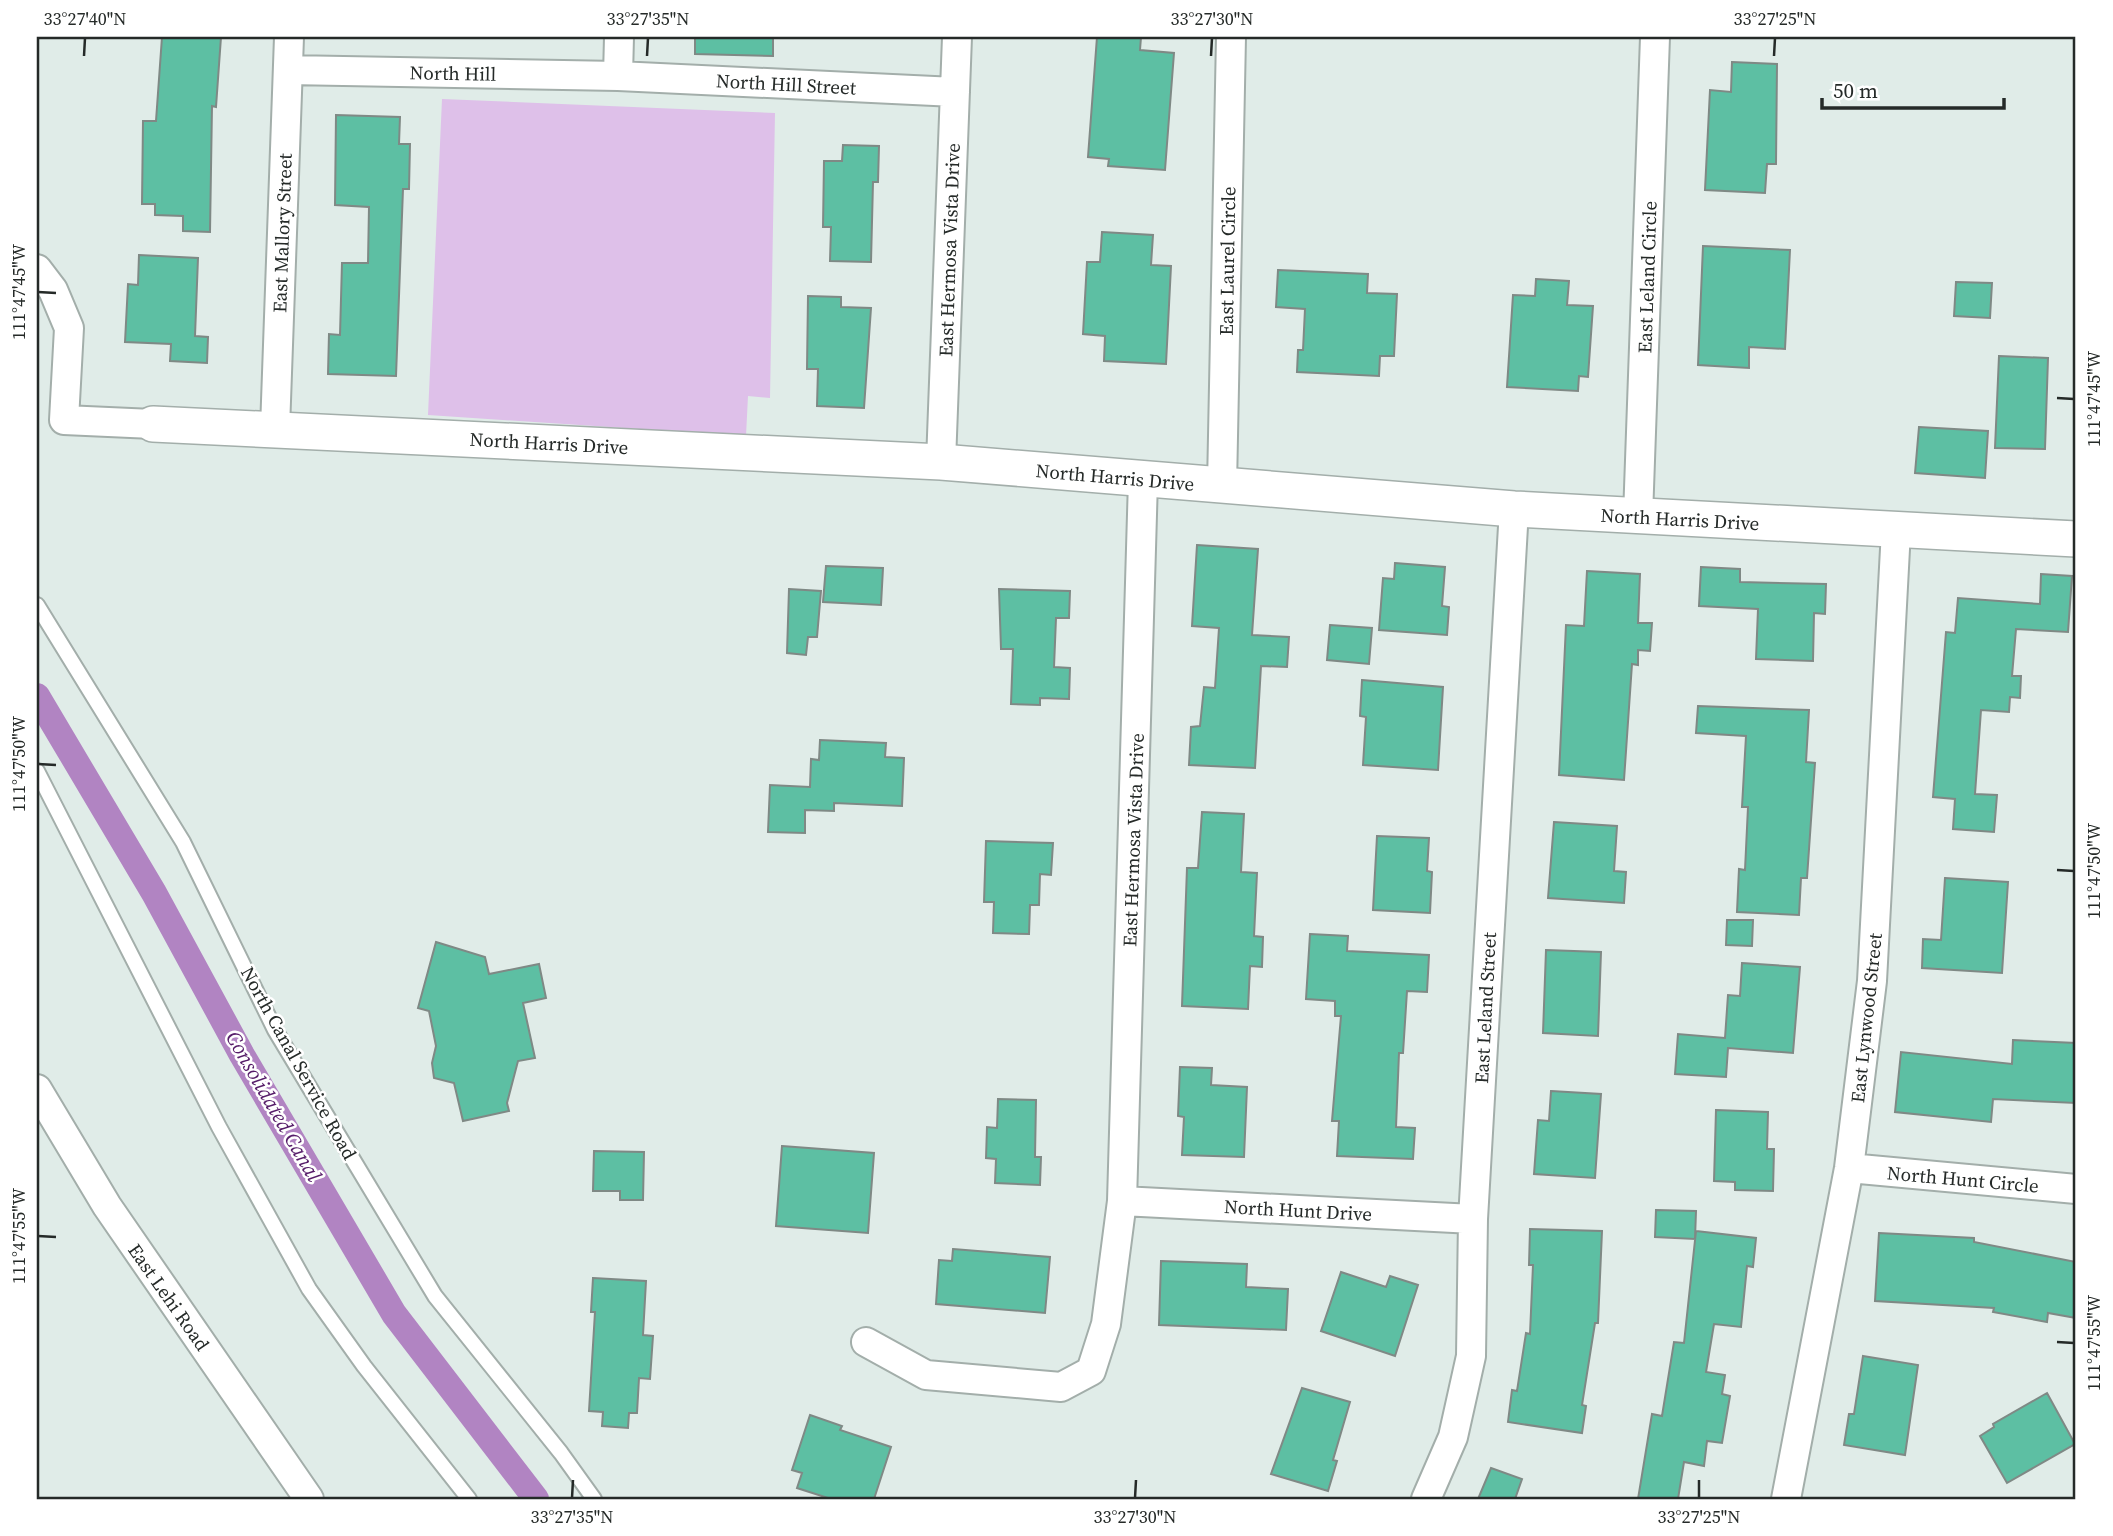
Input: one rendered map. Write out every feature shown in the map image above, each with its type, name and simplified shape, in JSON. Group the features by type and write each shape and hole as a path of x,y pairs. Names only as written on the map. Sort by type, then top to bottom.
{"street":[{"name":"East Mallory Street","path":"275,429 289,37"},
{"path":"618,76 619,37"},
{"name":"East Hermosa Vista Drive","path":"941,462 957,37"},
{"name":"East Laurel Circle","path":"1222,486 1231,37"},
{"name":"East Leland Circle","path":"1638,516 1655,37"},
{"name":"North Hill","path":"288,70 618,76"},
{"name":"North Hill Street","path":"618,76 955,92"},
{"path":"37,269 53,290 69,328 64,420 153,424"},
{"name":"North Harris Drive","path":"153,424 941,462 1514,509 2076,540"},
{"name":"East Hermosa Vista Drive","path":"866,1342 926,1375 1061,1387 1091,1370 1095,1359 1106,1324 1122,1201 1143,480"},
{"name":"East Leland Street","path":"1426,1499 1453,1437 1471,1356 1473,1219 1514,509"},
{"name":"East Lynwood Street","path":"1786,1499 1849,1168 1872,981 1896,530"},
{"name":"East Lehi Road","path":"37,1089 107,1206 309,1499"},
{"name":"North Hunt Circle","path":"1849,1168 2076,1189"},
{"name":"North Hunt Drive","path":"1122,1201 1473,1219"}],"lane":[{"name":"North Canal Service Road","path":"37,605 183,842 275,1030 435,1296 561,1452 594,1499"},
{"path":"37,771 219,1127 309,1289 364,1366 469,1499"}],"shaded area":[{"path":"442,99 775,113 770,398 748,396 746,436 428,415"}],"building":[{"path":"162,37 221,37 216,107 212,106 210,232 183,231 183,216 155,215 155,204 142,204 143,121 156,121"},
{"path":"695,37 773,37 773,56 695,54"},
{"path":"1097,37 1141,37 1140,50 1174,53 1165,170 1108,166 1109,159 1088,157"},
{"path":"1732,62 1777,64 1776,164 1767,164 1765,193 1705,190 1710,90 1731,92"},
{"path":"336,115 400,117 399,144 410,144 409,189 403,189 396,376 328,374 329,334 340,335 342,263 368,263 369,207 335,205"},
{"path":"843,145 879,146 878,182 873,182 871,262 830,261 831,227 823,227 824,161 842,161"},
{"path":"1102,232 1153,235 1151,265 1171,266 1166,364 1104,361 1105,336 1083,334 1087,262 1100,262"},
{"path":"1703,246 1790,250 1785,349 1749,347 1749,368 1698,365"},
{"path":"139,255 198,258 195,336 208,337 207,363 170,361 171,344 125,342 128,284 138,285"},
{"path":"1278,270 1368,274 1367,293 1397,294 1394,356 1380,356 1379,376 1297,372 1298,350 1303,350 1305,309 1276,307"},
{"path":"1536,279 1569,281 1567,305 1593,306 1588,377 1579,376 1578,391 1507,387 1513,295 1535,296"},
{"path":"1956,282 1992,283 1990,318 1954,316"},
{"path":"808,296 841,297 841,307 871,308 864,408 817,406 818,369 807,369"},
{"path":"1999,356 2048,358 2045,449 1995,448"},
{"path":"1919,427 1988,431 1985,478 1915,473"},
{"path":"1197,545 1258,549 1252,635 1289,637 1287,667 1261,666 1255,768 1189,765 1191,727 1200,726 1204,687 1215,688 1219,628 1192,626"},
{"path":"1395,563 1445,567 1442,606 1449,607 1447,635 1379,630 1383,578 1394,579"},
{"path":"826,566 883,568 881,605 823,602"},
{"path":"1701,567 1740,569 1740,582 1826,584 1825,614 1814,613 1813,661 1756,659 1758,609 1699,606"},
{"path":"1587,571 1640,574 1638,623 1652,623 1650,651 1638,650 1638,665 1632,664 1624,780 1559,775 1566,625 1584,626"},
{"path":"2041,574 2072,576 2068,632 2016,629 2012,676 2021,676 2020,698 2010,697 2009,712 1981,710 1975,794 1997,795 1994,832 1953,829 1955,799 1933,797 1946,632 1955,633 1958,598 2040,604"},
{"path":"789,589 821,591 817,637 808,637 806,655 787,653"},
{"path":"999,589 1070,591 1069,618 1056,618 1054,667 1070,668 1069,699 1040,698 1040,705 1011,704 1013,649 1001,649"},
{"path":"1330,625 1372,628 1369,664 1327,660"},
{"path":"1362,680 1443,687 1438,770 1363,765 1366,717 1360,716"},
{"path":"1698,706 1809,710 1806,762 1815,763 1807,878 1801,878 1799,915 1737,912 1739,869 1745,870 1748,807 1742,807 1746,736 1696,733"},
{"path":"820,740 886,743 885,757 904,758 902,806 834,803 834,811 805,810 805,833 768,832 770,785 810,787 811,759 819,760"},
{"path":"1202,812 1244,814 1241,872 1257,873 1254,936 1263,937 1262,967 1250,966 1248,1009 1182,1006 1187,868 1198,868"},
{"path":"1554,822 1617,826 1614,871 1626,872 1624,903 1548,898"},
{"path":"1377,836 1429,838 1427,871 1432,872 1430,913 1373,910"},
{"path":"986,841 1053,843 1051,875 1040,874 1039,905 1030,905 1029,934 993,933 994,902 984,902"},
{"path":"1945,878 2008,882 2002,973 1922,968 1923,939 1941,940"},
{"path":"1727,920 1753,920 1752,946 1726,945"},
{"path":"1310,934 1348,936 1347,951 1429,955 1427,992 1407,991 1403,1053 1399,1053 1396,1127 1415,1128 1413,1159 1337,1156 1339,1121 1332,1121 1341,1016 1335,1016 1335,1001 1306,999"},
{"path":"436,942 485,957 489,974 539,964 546,998 523,1003 535,1058 518,1061 507,1103 509,1111 463,1121 454,1083 434,1078 432,1063 436,1046 429,1011 418,1008"},
{"path":"1546,950 1601,952 1598,1036 1543,1033"},
{"path":"1742,963 1800,967 1793,1053 1728,1048 1726,1077 1675,1074 1678,1034 1725,1038 1728,995 1740,996"},
{"path":"2013,1040 2076,1043 2076,1103 1993,1099 1991,1122 1895,1112 1901,1052 2012,1064"},
{"path":"1180,1067 1212,1068 1211,1085 1247,1087 1244,1157 1182,1155 1184,1117 1178,1116"},
{"path":"1551,1091 1601,1094 1595,1178 1534,1174 1538,1120 1549,1121"},
{"path":"998,1099 1036,1100 1035,1157 1041,1157 1040,1185 995,1183 996,1159 986,1158 987,1127 997,1128"},
{"path":"1716,1110 1768,1112 1767,1149 1774,1149 1773,1191 1735,1190 1735,1182 1714,1181"},
{"path":"782,1146 874,1153 868,1233 776,1226"},
{"path":"594,1151 644,1152 643,1200 620,1200 620,1191 593,1191"},
{"path":"1656,1210 1696,1211 1695,1239 1655,1237"},
{"path":"1530,1229 1602,1231 1598,1323 1595,1323 1582,1405 1586,1406 1582,1433 1508,1422 1512,1390 1517,1391 1526,1333 1530,1334 1533,1265 1529,1265"},
{"path":"1696,1231 1756,1238 1753,1267 1747,1266 1741,1327 1714,1324 1706,1372 1725,1375 1722,1394 1730,1396 1722,1443 1707,1441 1704,1466 1684,1462 1678,1499 1638,1499 1652,1414 1662,1416 1674,1342 1684,1343"},
{"path":"1879,1233 1974,1238 1974,1242 2076,1262 2076,1318 2048,1313 2047,1322 1993,1312 1994,1308 1875,1301"},
{"path":"953,1249 1050,1257 1045,1313 936,1304 939,1260 952,1261"},
{"path":"1161,1261 1247,1264 1246,1287 1288,1289 1286,1330 1159,1325"},
{"path":"1341,1272 1386,1287 1390,1276 1418,1285 1395,1356 1321,1331"},
{"path":"593,1278 646,1281 643,1335 653,1336 650,1379 639,1378 637,1413 629,1413 628,1428 602,1426 603,1412 589,1411 595,1312 591,1312"},
{"path":"1863,1356 1918,1365 1905,1455 1844,1445 1849,1414 1854,1414"},
{"path":"1302,1388 1350,1402 1333,1460 1337,1461 1328,1491 1271,1474"},
{"path":"2047,1393 2075,1444 2007,1483 1980,1436 1994,1427 1993,1424"},
{"path":"810,1415 842,1426 840,1430 891,1447 874,1499 831,1499 797,1488 802,1473 792,1470"},
{"path":"1491,1468 1522,1479 1515,1499 1478,1499"}],"waterway":[{"name":"Consolidated Canal","path":"37,696 154,893 242,1055 394,1314 536,1499"}]}
